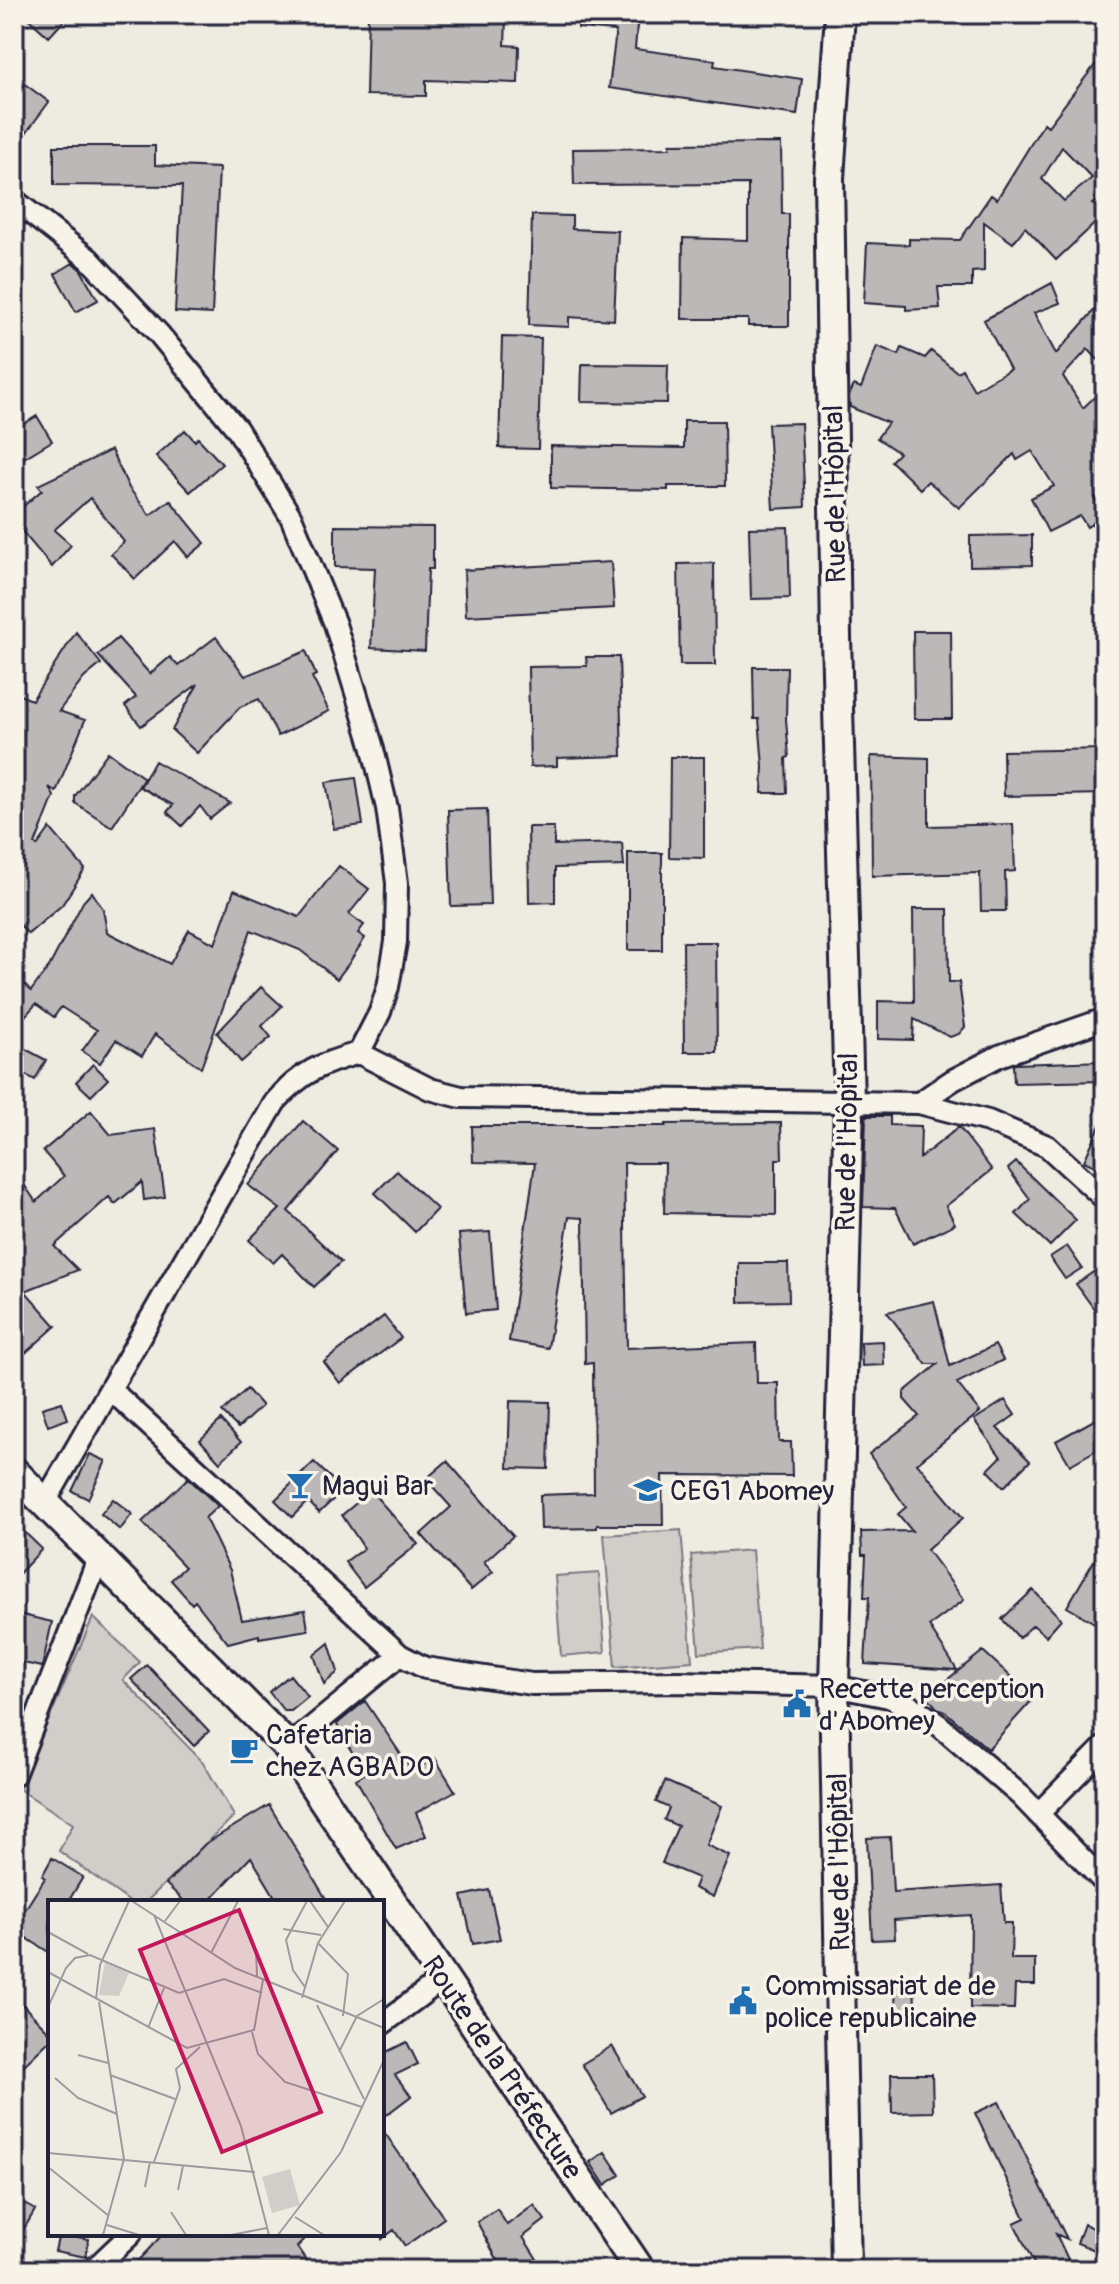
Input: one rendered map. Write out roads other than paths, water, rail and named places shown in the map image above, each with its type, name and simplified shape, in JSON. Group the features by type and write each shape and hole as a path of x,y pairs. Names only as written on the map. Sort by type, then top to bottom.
{"street":[{"name":"Rue de l'Hôpital","path":"840,14 829,178 836,621 849,1101 834,1686 846,2270"},
{"path":"14,200 89,259 159,334 237,429 291,517 324,598 372,745 387,808 397,883 396,942 388,987 380,1012 359,1053"},
{"path":"919,1103 953,1080 999,1056 1105,1019"},
{"path":"44,1504 275,1102 292,1082 328,1061 359,1053 430,1089 461,1097 919,1103 988,1121 1047,1146 1105,1199"},
{"path":"111,1390 400,1655 425,1668 532,1684 679,1682 834,1686 889,1697 916,1709 940,1726 1038,1814 1105,1883"},
{"name":"Route de la Préfecture","path":"14,1472 288,1747 640,2270"},
{"path":"14,1775 98,1559"},
{"path":"288,1747 400,1655"},
{"path":"1038,1814 1105,1746"},
{"path":"384,2023 444,1978"},
{"path":"93,2270 129,2236"}],"place":[{"name":"Magui Bar","path":"300,1485"},
{"name":"CEG1 Abomey","path":"648,1490"},
{"name":"Recette perception d'Abomey","path":"797,1704"},
{"name":"Cafetaria chez AGBADO","path":"244,1750"},
{"name":"Commissariat de de police republicaine","path":"743,2001"}]}
